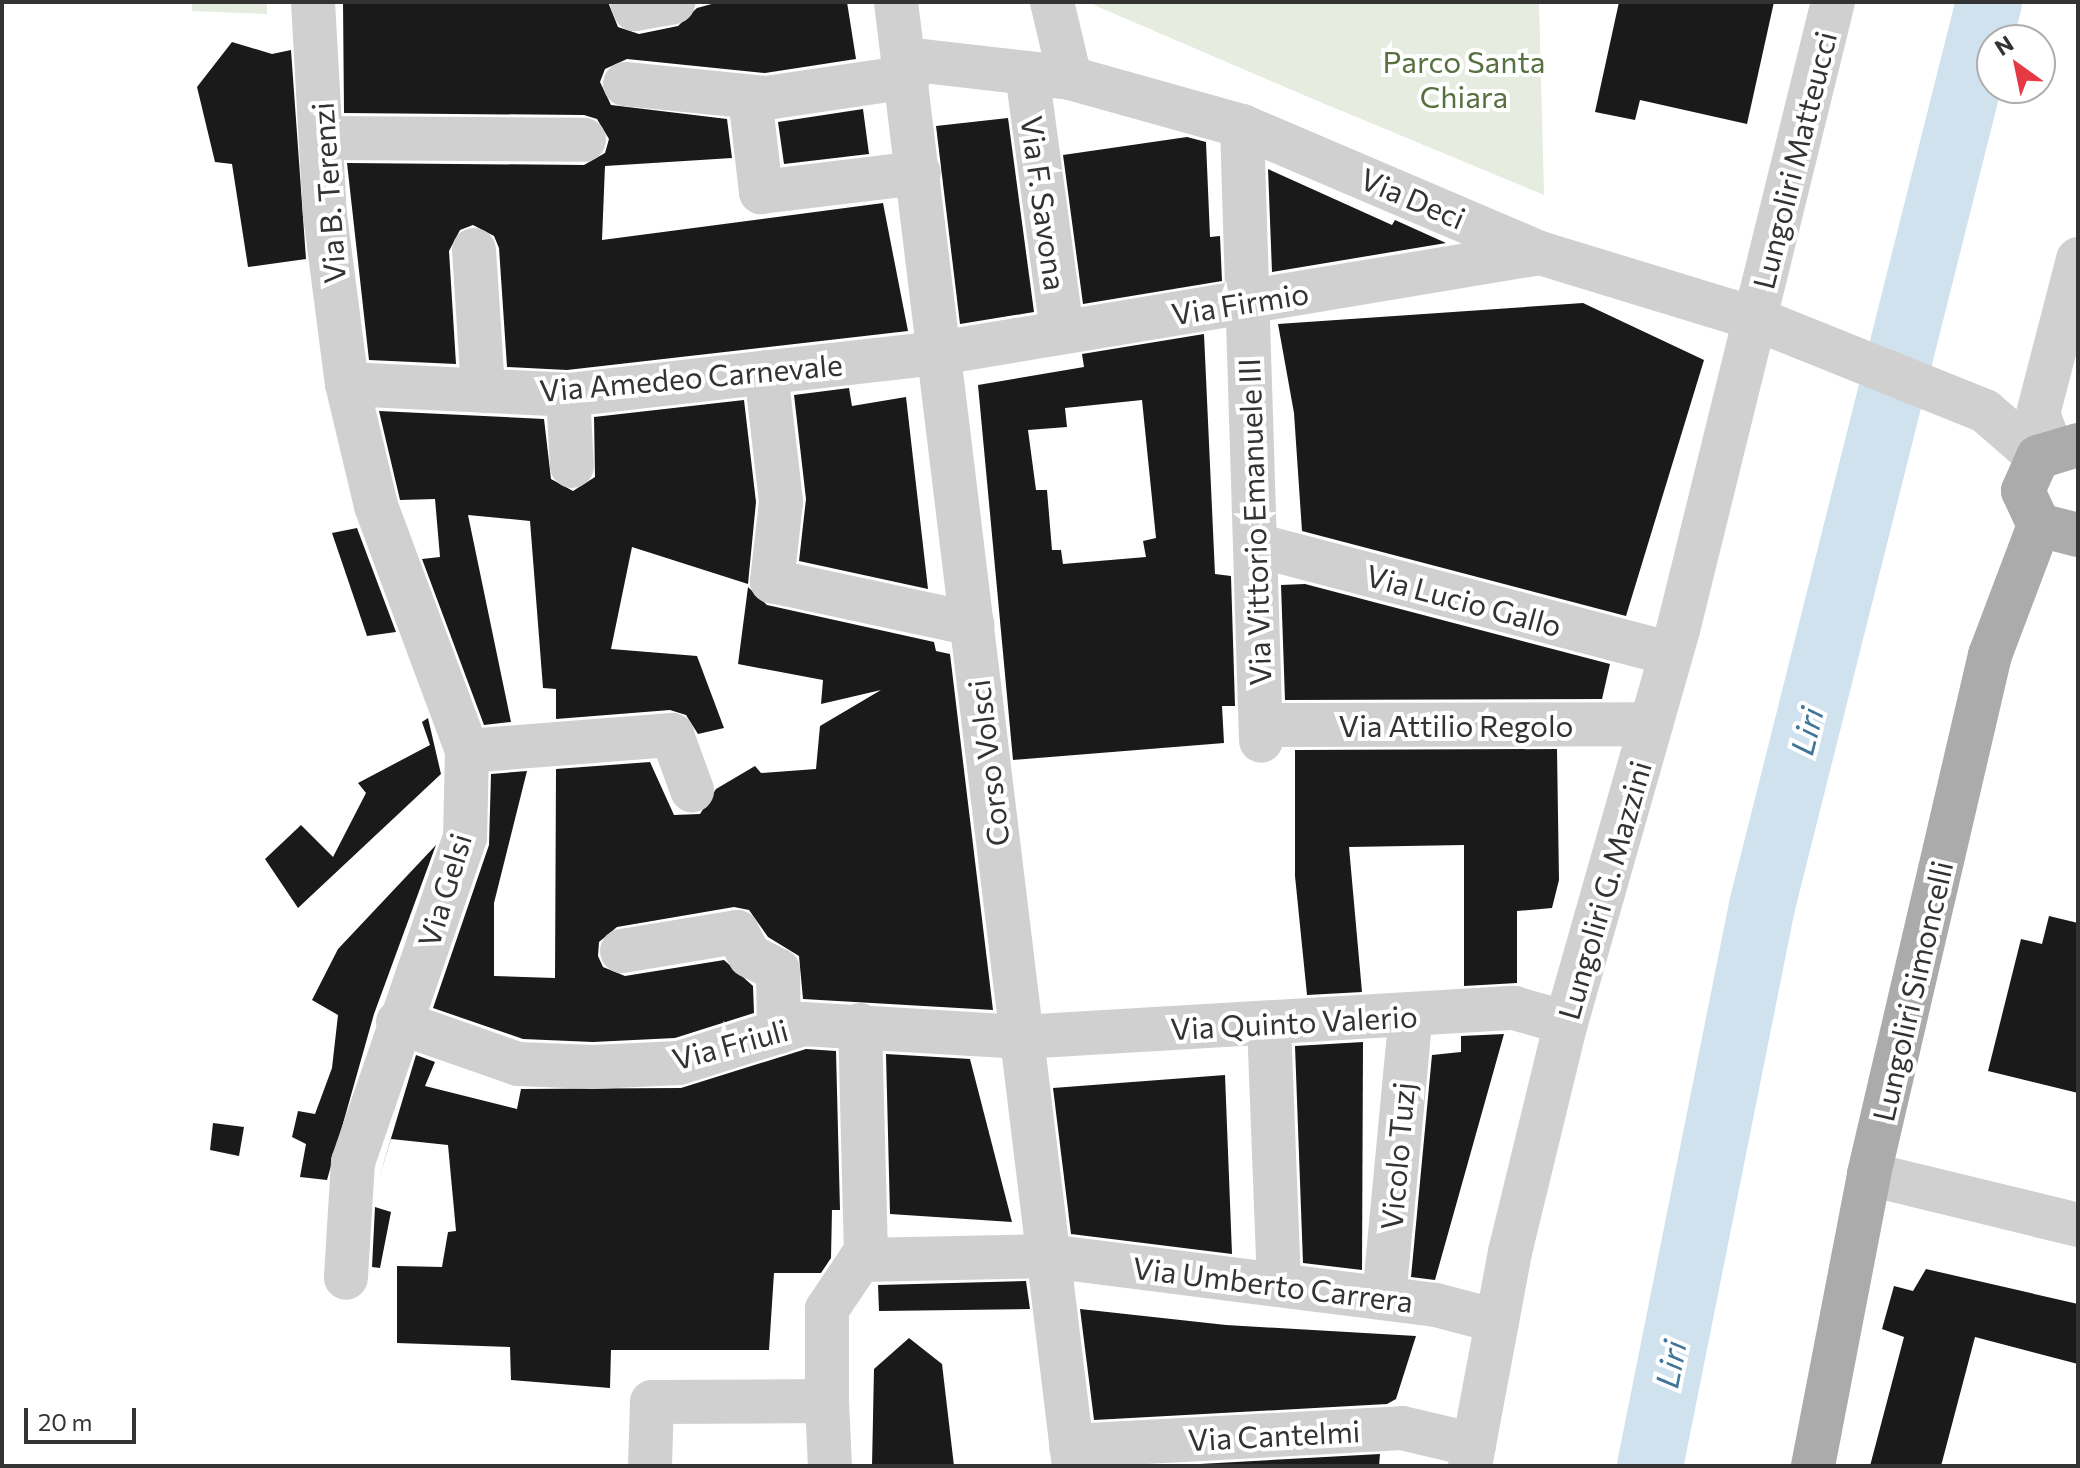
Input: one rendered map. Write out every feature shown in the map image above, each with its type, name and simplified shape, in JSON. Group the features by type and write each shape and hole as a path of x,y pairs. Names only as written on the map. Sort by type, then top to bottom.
{"main road":[{"path":"2056,450 2023,491 2058,530"},
{"name":"Lungoliri Simoncelli","path":"1813,1466 1869,1174 1990,655 2058,530"}],"street":[{"name":"Via B. Terenzi","path":"313,2 326,138 325,215 347,384 376,506"},
{"name":"Corso Volsci","path":"896,2 907,68 1072,1456"},
{"path":"1052,2 1070,78"},
{"name":"Lungoliri Matteucci","path":"1773,326 1833,2"},
{"name":"Via Deci","path":"625,84 750,97 907,68 1070,78 1242,126 1540,253 1773,326 1985,411 2056,450"},
{"name":"Via F. Savona","path":"1027,73 1062,332"},
{"path":"750,97 761,192 919,173"},
{"name":"Via Vittorio Emanuele III","path":"1242,126 1245,302 1261,733"},
{"path":"326,138 584,140"},
{"path":"474,250 483,391"},
{"name":"Via Firmio","path":"939,353 1540,253"},
{"path":"2056,450 2038,414 2078,259"},
{"name":"Lungoliri G. Mazzini","path":"1472,1456 1497,1321 1566,1023 1671,654 1773,326"},
{"name":"Via Amedeo Carnevale","path":"347,384 568,395 939,353"},
{"path":"766,372 781,502 772,581 972,624"},
{"path":"568,395 572,466"},
{"name":"Via Gelsi","path":"346,1278 353,1162 398,1022 465,837 467,751 376,506"},
{"name":"Via Lucio Gallo","path":"1256,545 1671,654"},
{"name":"Via Attilio Regolo","path":"1261,733 1651,724"},
{"path":"467,751 672,735 692,790"},
{"path":"622,951 737,932 750,956 778,970 779,1032"},
{"name":"Via Quinto Valerio","path":"1021,1037 1514,1008 1566,1023"},
{"name":"Vicolo Tuzj","path":"1384,1298 1411,1015"},
{"name":"Via Friuli","path":"398,1022 518,1064 593,1067 679,1063 779,1032 860,1025 1021,1037"},
{"path":"1269,1024 1279,1285"},
{"path":"830,1466 827,1309 840,1282 866,1260 860,1025"},
{"path":"1869,1174 2078,1225"},
{"name":"Via Umberto Carrera","path":"866,1260 1048,1256 1384,1298 1497,1321"},
{"path":"650,1466 652,1402 827,1401"},
{"name":"Via Cantelmi","path":"1072,1456 1318,1449 1402,1428 1472,1456"}],"green space":[{"path":"192,2 267,2 267,14 192,11"},
{"name":"Parco Santa Chiara","path":"1087,2 1539,2 1544,195 1313,99"}],"building":[{"path":"343,2 608,2 618,27 639,34 678,26 697,8 719,2 847,2 856,59 765,73 627,59 605,69 600,82 611,105 727,119 732,158 605,166 602,240 883,203 908,331 567,370 507,367 499,248 494,236 473,225 460,230 449,251 456,364 369,360 347,163 584,165 605,153 609,139 597,119 584,115 344,113"},
{"path":"1619,2 1774,2 1747,124 1640,100 1635,120 1595,112"},
{"path":"232,42 272,54 291,50 306,259 248,267 232,164 215,162 197,87"},
{"path":"863,109 869,154 784,164 778,122"},
{"path":"1008,118 1034,312 960,324 936,126"},
{"path":"1187,137 1206,142 1210,237 1220,236 1222,281 1083,304 1063,155"},
{"path":"1268,169 1392,225 1395,220 1446,243 1272,272"},
{"path":"1583,303 1704,360 1626,616 1302,531 1294,413 1278,324"},
{"path":"1204,334 1215,574 1231,576 1235,706 1222,706 1224,743 1013,760 978,385 1084,367 1082,354","holes":["1142,400 1156,538 1143,541 1146,557 1063,564 1061,550 1052,550 1047,490 1036,490 1028,430 1067,427 1065,408"]},
{"path":"849,388 852,406 906,397 928,589 799,561 806,499 794,395"},
{"path":"744,400 756,502 748,584 632,547 611,649 697,656 724,728 698,734 686,715 670,710 556,719 556,689 543,688 530,521 468,515 511,722 484,725 422,559 440,557 435,499 400,500 379,411 544,419 551,479 573,491 595,477 594,417"},
{"path":"357,528 396,632 367,636 332,533"},
{"path":"1305,584 1610,664 1602,699 1285,700 1281,585"},
{"path":"748,587 767,605 934,642 936,651 950,654 993,1010 803,999 799,956 768,937 749,910 734,907 617,927 599,942 598,956 603,967 625,976 724,960 753,986 754,1013 675,1038 593,1042 523,1039 433,1008 489,845 491,774 527,771 494,903 494,976 555,978 556,769 650,762 674,815 700,814 716,789 755,766 761,773 816,769 820,726 881,690 821,704 823,680 738,664"},
{"path":"428,718 441,774 298,908 265,859 301,825 333,857 366,793 358,783 430,745 422,722"},
{"path":"1557,749 1559,880 1552,908 1517,911 1517,983 1464,986 1464,845 1349,847 1362,992 1307,995 1295,876 1295,750"},
{"path":"436,845 374,1014 327,1180 300,1177 306,1144 292,1137 298,1111 315,1114 332,1068 338,1015 312,1000 338,949"},
{"path":"2049,916 2078,923 2078,1093 1988,1071 2021,939 2042,944"},
{"path":"1504,1034 1435,1280 1411,1277 1432,1055 1461,1052 1461,1036"},
{"path":"1363,1042 1362,1270 1303,1263 1295,1046"},
{"path":"806,1049 836,1051 840,1210 832,1210 831,1258 821,1273 774,1273 769,1350 611,1350 610,1388 511,1380 510,1347 397,1343 397,1266 442,1267 448,1232 456,1231 448,1145 391,1139 377,1185 416,1055 435,1062 425,1086 517,1109 521,1089 681,1088"},
{"path":"886,1054 970,1059 1012,1222 890,1214"},
{"path":"1225,1075 1232,1254 1071,1234 1053,1088"},
{"path":"213,1123 244,1127 239,1156 210,1150"},
{"path":"375,1207 391,1212 380,1268 372,1267"},
{"path":"1926,1269 2078,1304 2078,1364 1975,1337 1941,1466 1870,1466 1904,1337 1882,1329 1894,1286 1913,1291"},
{"path":"1026,1281 1030,1309 879,1311 878,1285"},
{"path":"1080,1309 1226,1325 1416,1336 1396,1399 1387,1404 1094,1420"},
{"path":"909,1338 942,1364 954,1466 872,1466 874,1369"},
{"path":"1380,1454 1379,1466 1164,1466"}],"waterway":[{"name":"Liri","path":"1650,1466 1762,906 1989,2"}]}
